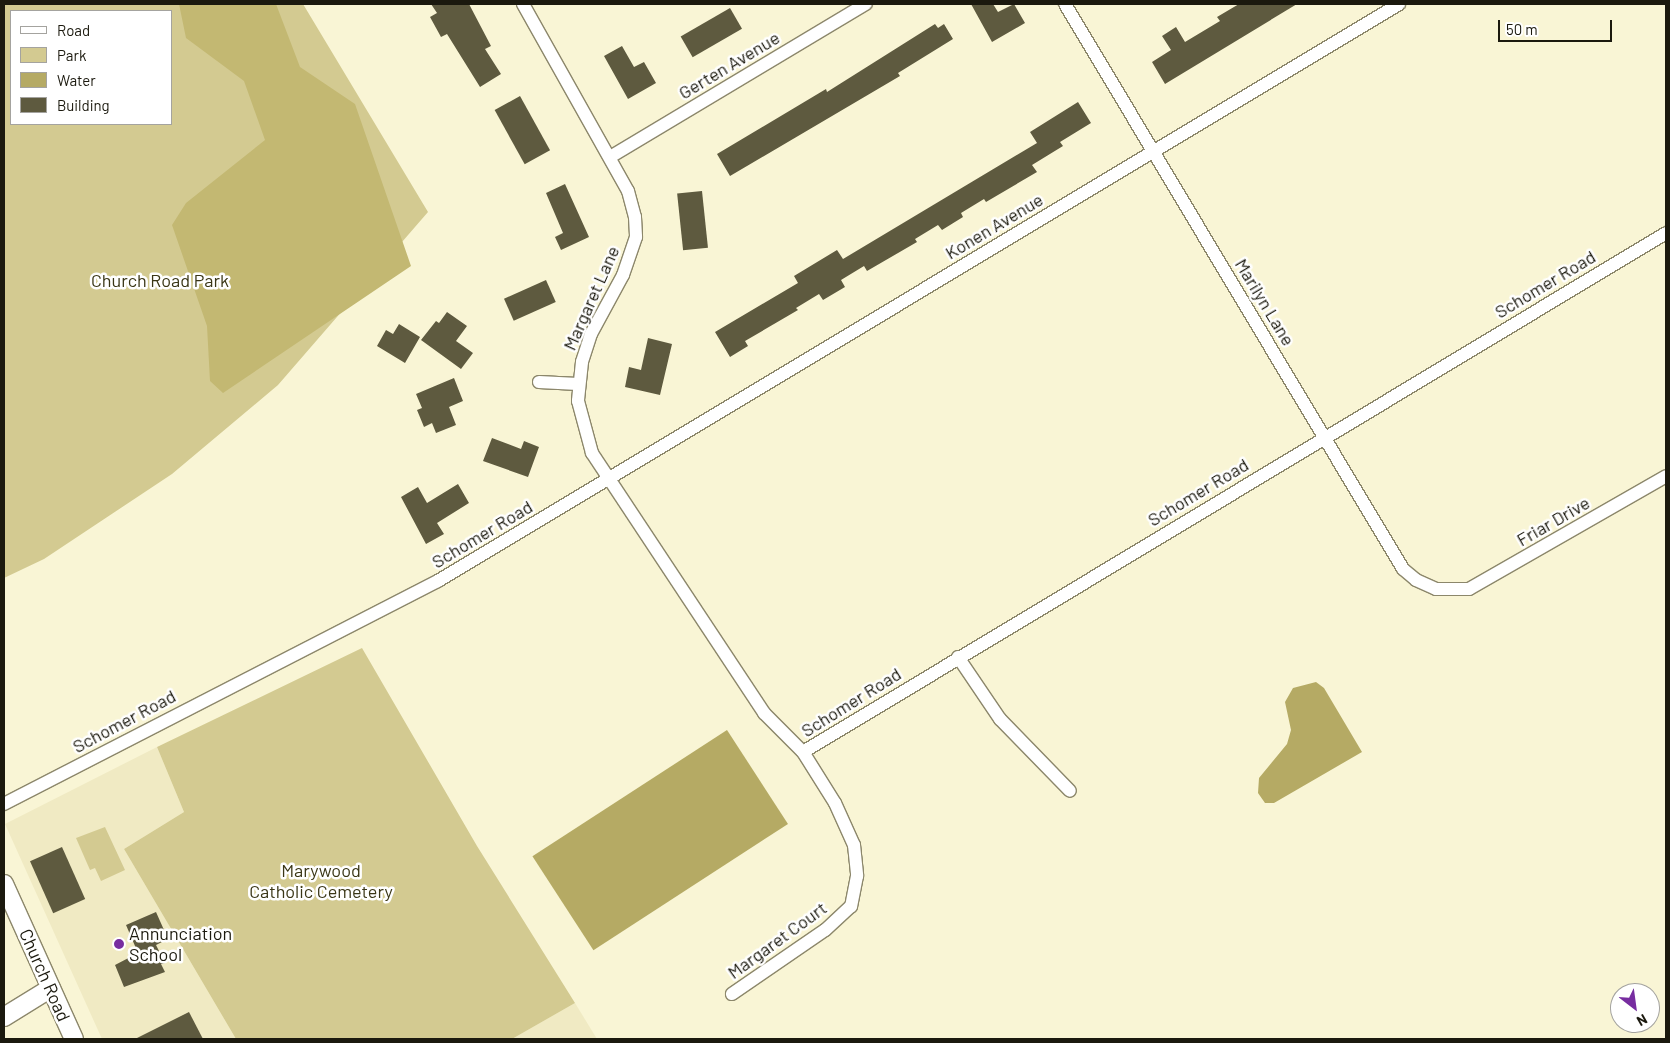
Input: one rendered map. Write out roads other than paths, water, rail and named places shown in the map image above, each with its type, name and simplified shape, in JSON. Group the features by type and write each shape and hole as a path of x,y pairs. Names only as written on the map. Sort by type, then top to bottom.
{"street":[{"name":"Margaret Lane","path":"523,4 628,191 636,237 624,275 591,334 578,384 583,428 607,479"},
{"name":"Gerten Avenue","path":"610,157 866,4"},
{"name":"Marilyn Lane","path":"1065,4 1403,569 1416,580 1436,588 1456,591"},
{"name":"Konen Avenue","path":"607,479 1400,4"},
{"name":"Schomer Road","path":"4,804 438,581 607,479 764,713 803,752 1325,436 1666,233"},
{"path":"539,382 578,384"},
{"name":"Friar Drive","path":"1456,591 1469,589 1495,575 1666,476"},
{"path":"958,657 1000,719 1070,791"},
{"name":"Margaret Court","path":"732,994 825,930 851,906 857,876 854,845 835,803 803,752"},
{"name":"Church Road","path":"4,884 74,1039"},
{"path":"4,1017 51,988"}],"water":[{"path":"1316,682 1324,688 1362,752 1274,803 1265,803 1258,793 1259,778 1287,744 1291,730 1285,702 1293,688"},
{"path":"727,730 788,824 593,950 532,856"}],"place":[{"name":"Annunciation School","path":"119,944"}],"park label":[{"name":"Church Road Park","path":"160,280"},
{"name":"Marywood Catholic Cemetery","path":"321,881"}]}
